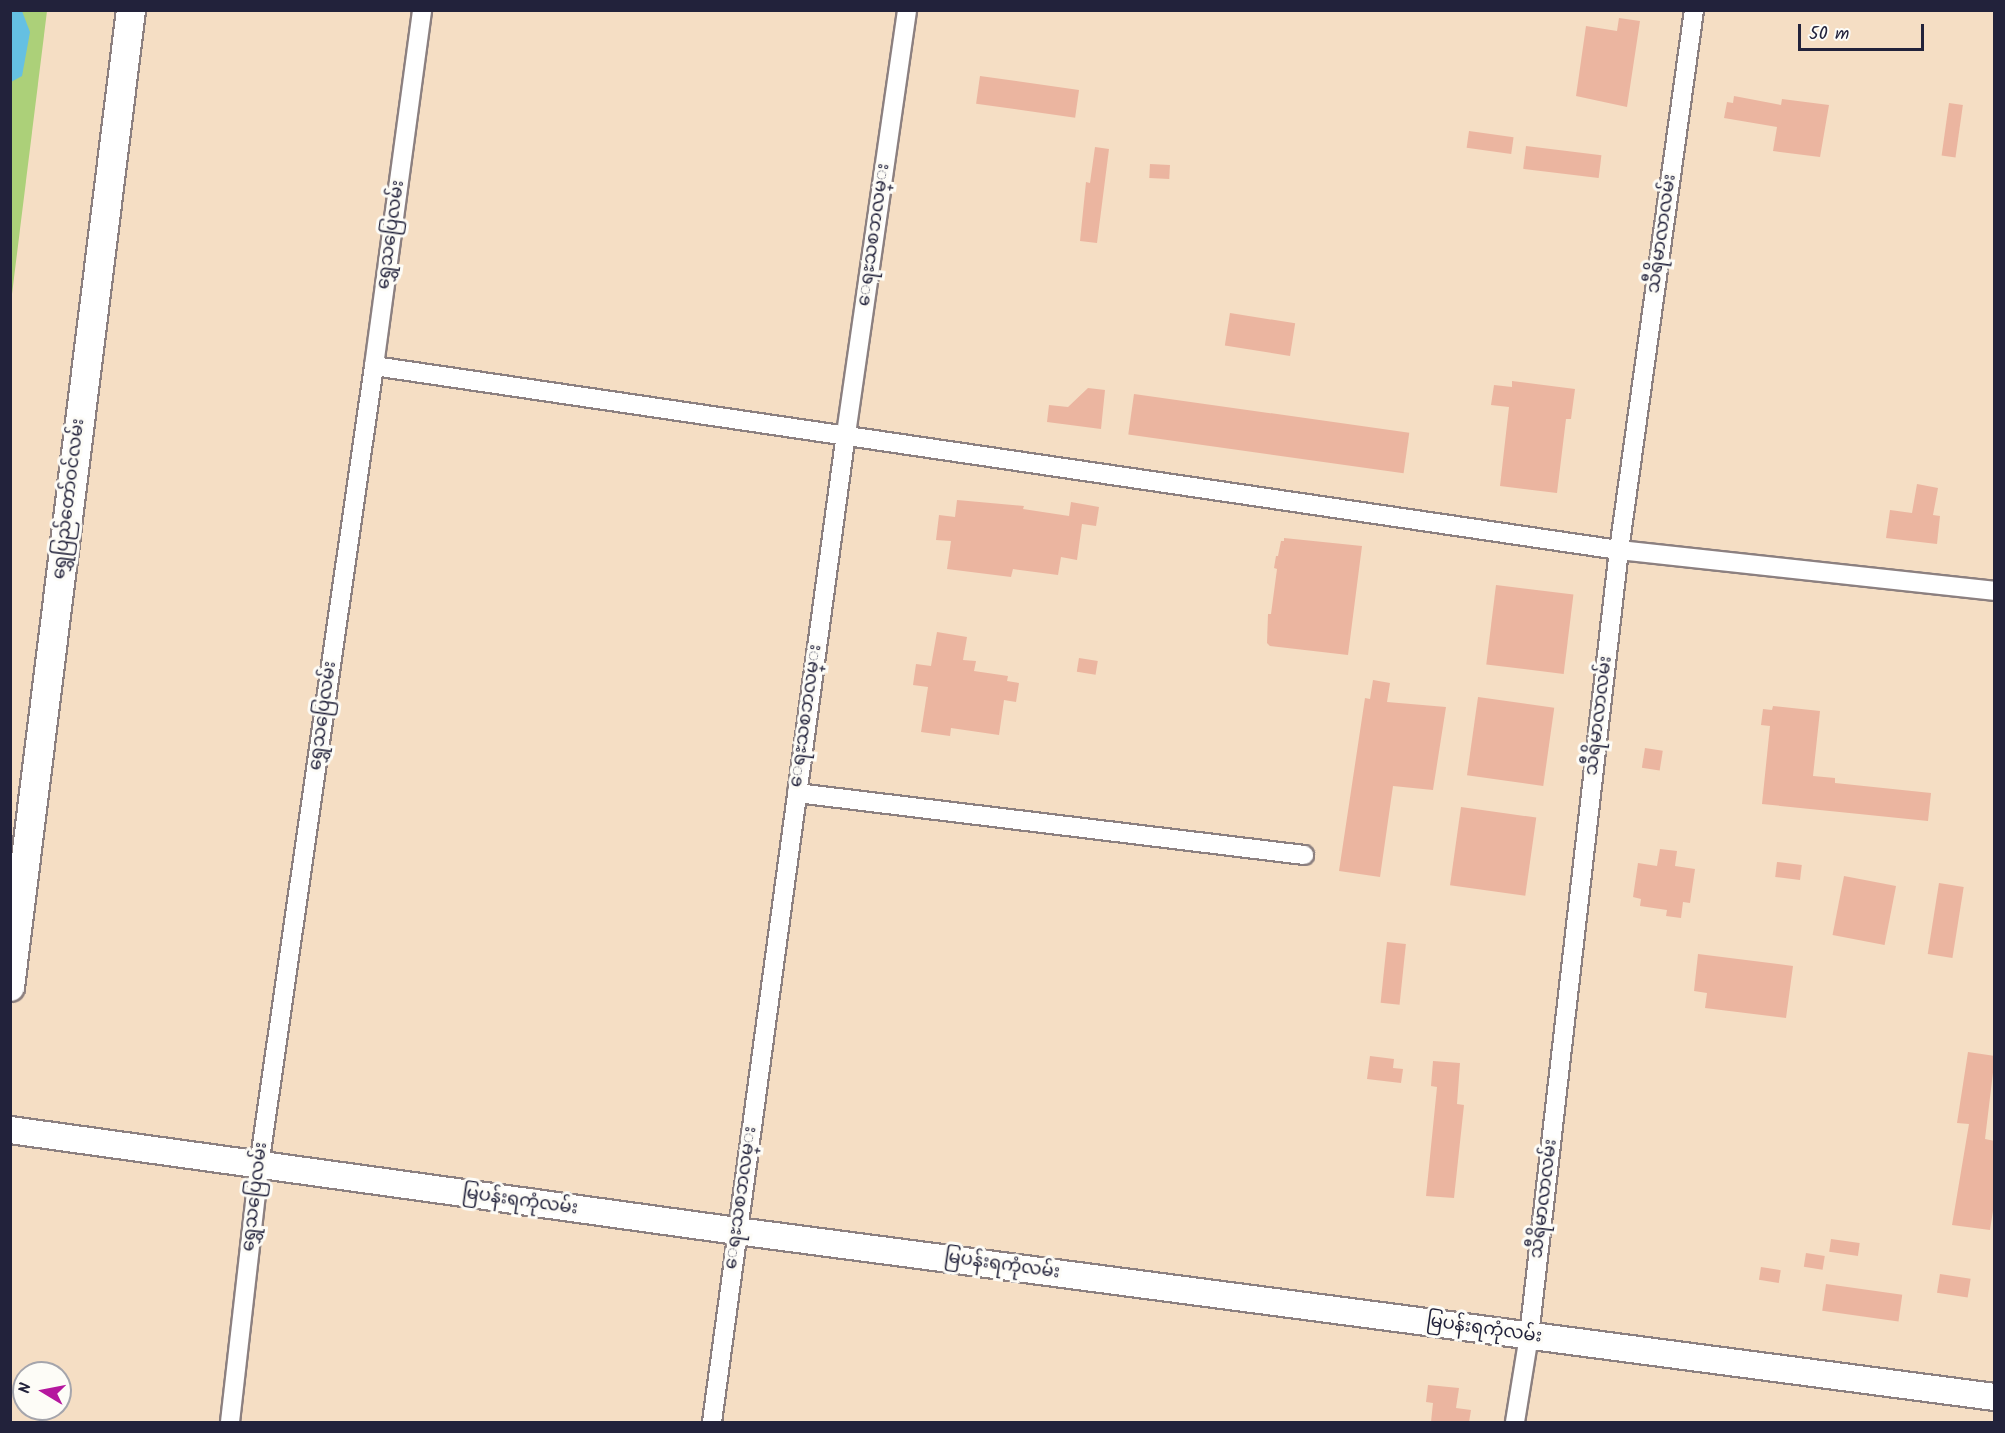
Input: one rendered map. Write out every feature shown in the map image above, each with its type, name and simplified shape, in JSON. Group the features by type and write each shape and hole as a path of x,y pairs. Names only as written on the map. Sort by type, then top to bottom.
{"main road":[{"name":"ရွှေပြည်တော်ဝင်လမ်း","path":"10,987 132,10"}],"street":[{"name":"ရွှေသပြေလမ်း","path":"230,1422 259,1166 374,366 422,10"},
{"name":"ေရႊသစၥာလမ္း","path":"712,1422 846,434 907,10"},
{"name":"သီရိမာလာလမ်း","path":"1515,1422 1529,1336 1619,549 1694,10"},
{"path":"374,366 1619,549 1995,591"},
{"path":"797,793 1304,855"},
{"name":"မြပန်းရကုံလမ်း","path":"10,1130 737,1231 1995,1397"}],"green space":[{"path":"11,11 47,11 11,302"}],"water":[{"path":"10,11 22,11 30,32 22,76 11,82"}],"building":[{"path":"1619,18 1640,21 1627,107 1576,96 1586,26 1617,31"},
{"path":"980,76 1079,90 1075,118 976,104"},
{"path":"1734,96 1781,105 1782,99 1829,105 1820,157 1773,151 1777,127 1724,118 1727,102 1733,103"},
{"path":"1949,103 1963,105 1955,157 1942,155"},
{"path":"1469,131 1514,137 1511,154 1467,148"},
{"path":"1526,146 1601,155 1599,178 1523,169"},
{"path":"1095,147 1109,149 1097,243 1080,241 1086,182 1090,183"},
{"path":"1150,164 1170,165 1169,179 1149,178"},
{"path":"1230,313 1295,323 1290,356 1225,346"},
{"path":"1512,381 1575,389 1571,419 1566,419 1557,493 1500,486 1509,407 1491,405 1494,385 1512,387"},
{"path":"1088,388 1105,390 1101,429 1047,422 1049,405 1068,407"},
{"path":"1134,394 1409,433 1404,473 1128,435"},
{"path":"1917,484 1938,488 1933,515 1940,516 1937,544 1886,538 1890,510 1912,513"},
{"path":"957,500 1024,506 1023,509 1069,516 1071,502 1099,507 1096,526 1082,524 1077,560 1061,557 1058,575 1013,569 1011,577 947,569 951,541 936,540 939,515 955,517"},
{"path":"1284,538 1362,546 1348,655 1270,646 1267,643 1268,614 1271,614 1277,569 1274,568 1281,541 1284,541"},
{"path":"1496,585 1573,595 1564,674 1486,664"},
{"path":"937,632 967,637 963,660 976,661 974,671 1008,676 1007,681 1019,683 1016,702 1004,700 999,735 951,728 950,736 921,732 928,687 913,685 916,664 931,666"},
{"path":"1079,658 1098,661 1096,675 1077,672"},
{"path":"1373,680 1390,683 1387,702 1446,707 1433,790 1393,786 1380,877 1339,871 1365,698 1370,699"},
{"path":"1478,697 1554,708 1543,786 1467,775"},
{"path":"1773,706 1820,711 1813,776 1835,778 1835,783 1931,793 1928,821 1762,804 1770,726 1761,725 1763,709 1772,710"},
{"path":"1645,748 1663,751 1660,771 1642,768"},
{"path":"1461,807 1536,818 1525,896 1450,885"},
{"path":"1660,849 1677,851 1675,866 1695,869 1690,903 1683,902 1681,918 1666,916 1667,910 1640,906 1641,899 1633,897 1638,863 1657,866"},
{"path":"1777,862 1802,865 1800,880 1775,877"},
{"path":"1844,876 1896,886 1885,945 1833,935"},
{"path":"1939,883 1964,887 1952,958 1928,954"},
{"path":"1387,942 1406,944 1400,1005 1381,1003"},
{"path":"1698,954 1793,966 1786,1018 1705,1008 1707,993 1694,991"},
{"path":"1968,1052 1995,1056 1985,1139 1995,1141 1995,1198 1990,1230 1952,1225 1969,1124 1957,1123"},
{"path":"1370,1056 1394,1059 1393,1068 1403,1069 1401,1083 1367,1079"},
{"path":"1433,1061 1460,1063 1457,1104 1464,1105 1454,1198 1426,1196 1437,1087 1431,1086"},
{"path":"1831,1239 1860,1243 1858,1256 1829,1252"},
{"path":"1806,1253 1825,1256 1823,1270 1804,1267"},
{"path":"1761,1267 1781,1270 1779,1283 1759,1280"},
{"path":"1940,1274 1971,1279 1968,1298 1937,1293"},
{"path":"1826,1284 1902,1295 1898,1321 1822,1311"},
{"path":"1428,1385 1459,1388 1456,1408 1471,1410 1469,1422 1431,1422 1433,1403 1426,1402"}]}
